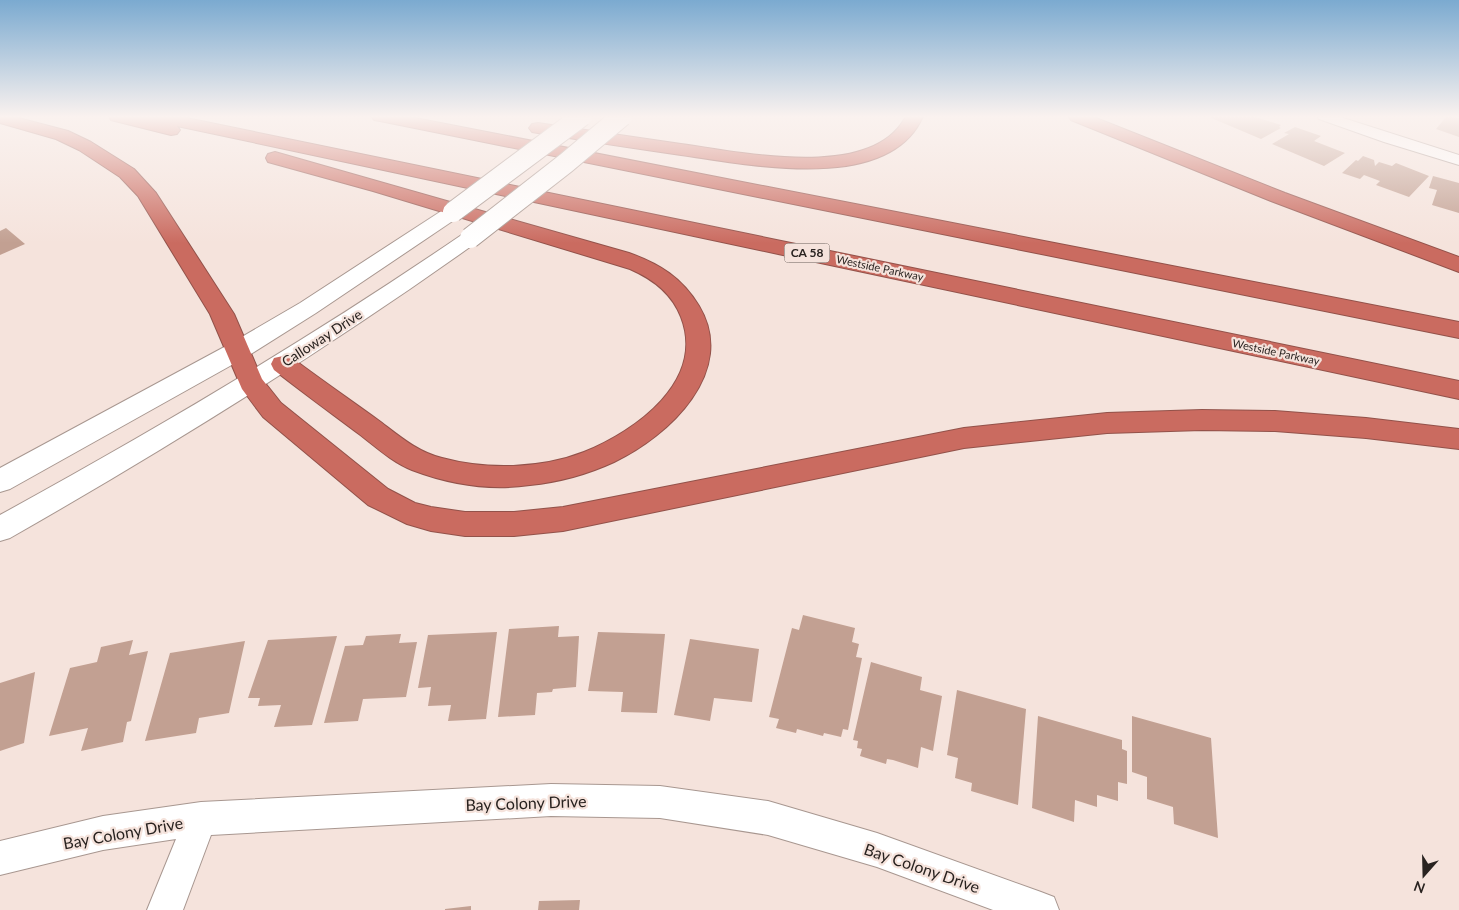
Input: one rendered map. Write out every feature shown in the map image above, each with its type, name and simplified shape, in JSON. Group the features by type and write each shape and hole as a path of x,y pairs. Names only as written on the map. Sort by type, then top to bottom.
{"highway":[{"path":"104,158 126,173 146,193 222,314 251,383 272,410 378,497 407,512 431,519 465,524 514,524 563,519 964,438 1107,422 1275,421 1366,428 1459,439"},
{"path":"274,158 380,187 621,258 645,267 664,278 679,293 692,313 698,332 698,353 692,377 674,403 650,426 626,443 592,460 558,469 519,476 485,476 453,472 420,462 395,447 283,364"},
{"name":"Westside Parkway","path":"356,158 1459,390"},
{"path":"594,158 1459,330"},
{"path":"746,158 806,164 851,158"},
{"path":"1183,158 1459,265"}],"main road":[{"path":"0,482 236,351 308,308 429,228 526,158"},
{"name":"Calloway Drive","path":"0,529 283,364 414,278 470,238 570,158"}],"street":[{"name":"Bay Colony Drive","path":"0,858 103,833 202,819 551,800 660,802 768,818 877,850 1041,910"},
{"path":"165,910 202,819"}],"building":[{"path":"1306,158 1336,158 1324,166"},
{"path":"1361,158 1370,158 1374,160 1375,166 1379,162 1392,166 1396,163 1429,176 1409,197 1376,185 1380,181 1364,175 1360,179 1342,173 1356,160 1358,161"},
{"path":"1433,176 1459,183 1459,213 1432,205 1437,190 1429,188"},
{"path":"6,228 25,244 0,255 0,231"},
{"path":"803,615 855,628 852,642 859,644 856,657 862,658 848,730 843,729 841,737 824,733 823,736 797,729 796,733 776,728 779,719 769,717 792,628 799,630"},
{"path":"559,626 558,637 579,636 576,687 553,689 552,692 537,693 535,715 498,717 509,629"},
{"path":"497,632 486,719 448,721 451,705 428,706 431,687 418,688 428,635"},
{"path":"598,632 665,634 657,713 621,712 623,692 588,691"},
{"path":"401,634 399,643 417,642 406,697 363,699 358,721 324,723 345,646 363,645 366,636"},
{"path":"337,636 312,725 274,727 281,705 258,706 260,698 248,698 268,640"},
{"path":"690,639 759,649 752,702 714,698 710,721 674,715"},
{"path":"133,640 129,655 148,651 131,721 127,722 123,742 81,751 88,728 49,736 70,668 97,662 101,647"},
{"path":"245,641 229,713 199,718 196,733 145,741 170,653"},
{"path":"871,662 922,677 920,690 942,696 933,751 921,747 918,768 893,760 887,759 886,764 860,756 862,749 857,748 858,741 853,740"},
{"path":"35,672 24,743 0,751 0,683"},
{"path":"957,690 1026,709 1018,805 971,791 972,783 955,778 958,758 947,755"},
{"path":"1038,716 1122,740 1122,749 1127,751 1127,784 1118,782 1118,801 1097,795 1097,807 1075,800 1074,822 1032,808"},
{"path":"1132,716 1211,738 1218,838 1174,824 1173,807 1147,799 1147,777 1132,772"},
{"path":"580,900 579,910 538,910 539,901"},
{"path":"471,906 471,910 445,910 445,909"}]}
